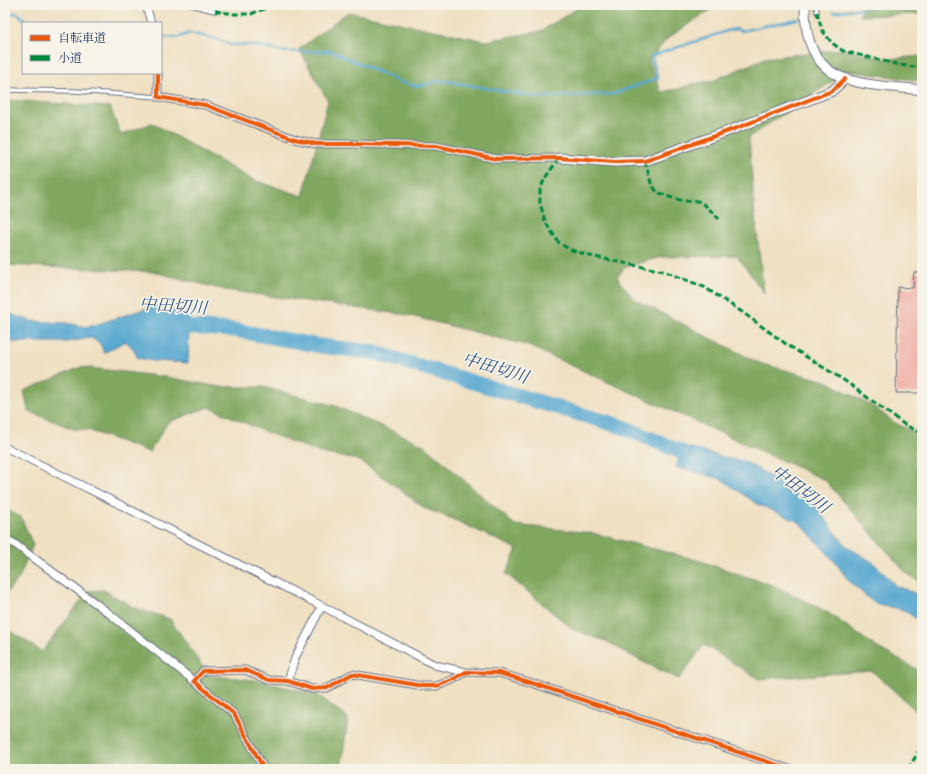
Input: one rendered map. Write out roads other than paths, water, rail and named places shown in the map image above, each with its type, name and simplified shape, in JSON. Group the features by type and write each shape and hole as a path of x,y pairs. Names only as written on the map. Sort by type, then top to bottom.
{"street":[{"path":"146,5 151,22"},
{"path":"805,5 807,35 810,46 815,56 826,68 845,79 866,84 922,90"},
{"path":"158,74 158,96 205,105 295,139 316,144 436,146 496,159 559,158 615,162 645,161 734,129 832,91 845,79"},
{"path":"5,447 322,606 435,665 466,672 499,673 789,769"},
{"path":"5,540 12,542 106,612 234,714 264,769"},
{"path":"288,681 295,658 322,606"},
{"path":"194,681 203,671 245,670 269,680 288,681 312,689 327,688 352,674 416,685 437,686 466,672"}],"lane":[{"path":"191,5 215,11"},
{"path":"816,5 817,12"},
{"path":"5,90 75,90 158,96"}],"water":[{"path":"190,304 188,363 153,361 138,358 132,347 125,341 104,353 100,343 91,338 66,342 5,342 5,312 31,321 66,323 88,327 157,305 168,314"},
{"path":"683,446 730,459 744,461 775,479 786,491 812,502 846,546 874,563 896,586 922,596 922,623 904,610 874,603 849,581 835,562 799,522 757,504 721,479 676,467"}],"waterway":[{"path":"834,12 885,5"},
{"path":"5,14 17,13 28,22"},
{"path":"162,37 179,37 190,33 220,40 231,45 251,45 285,52 332,51 400,82 417,86 436,81 446,81 537,97 613,94 658,78 651,56 730,30 737,29 741,31 798,19"},
{"name":"中田切川","path":"170,326 234,330 320,346 372,352 623,427 688,455 699,458"}]}
